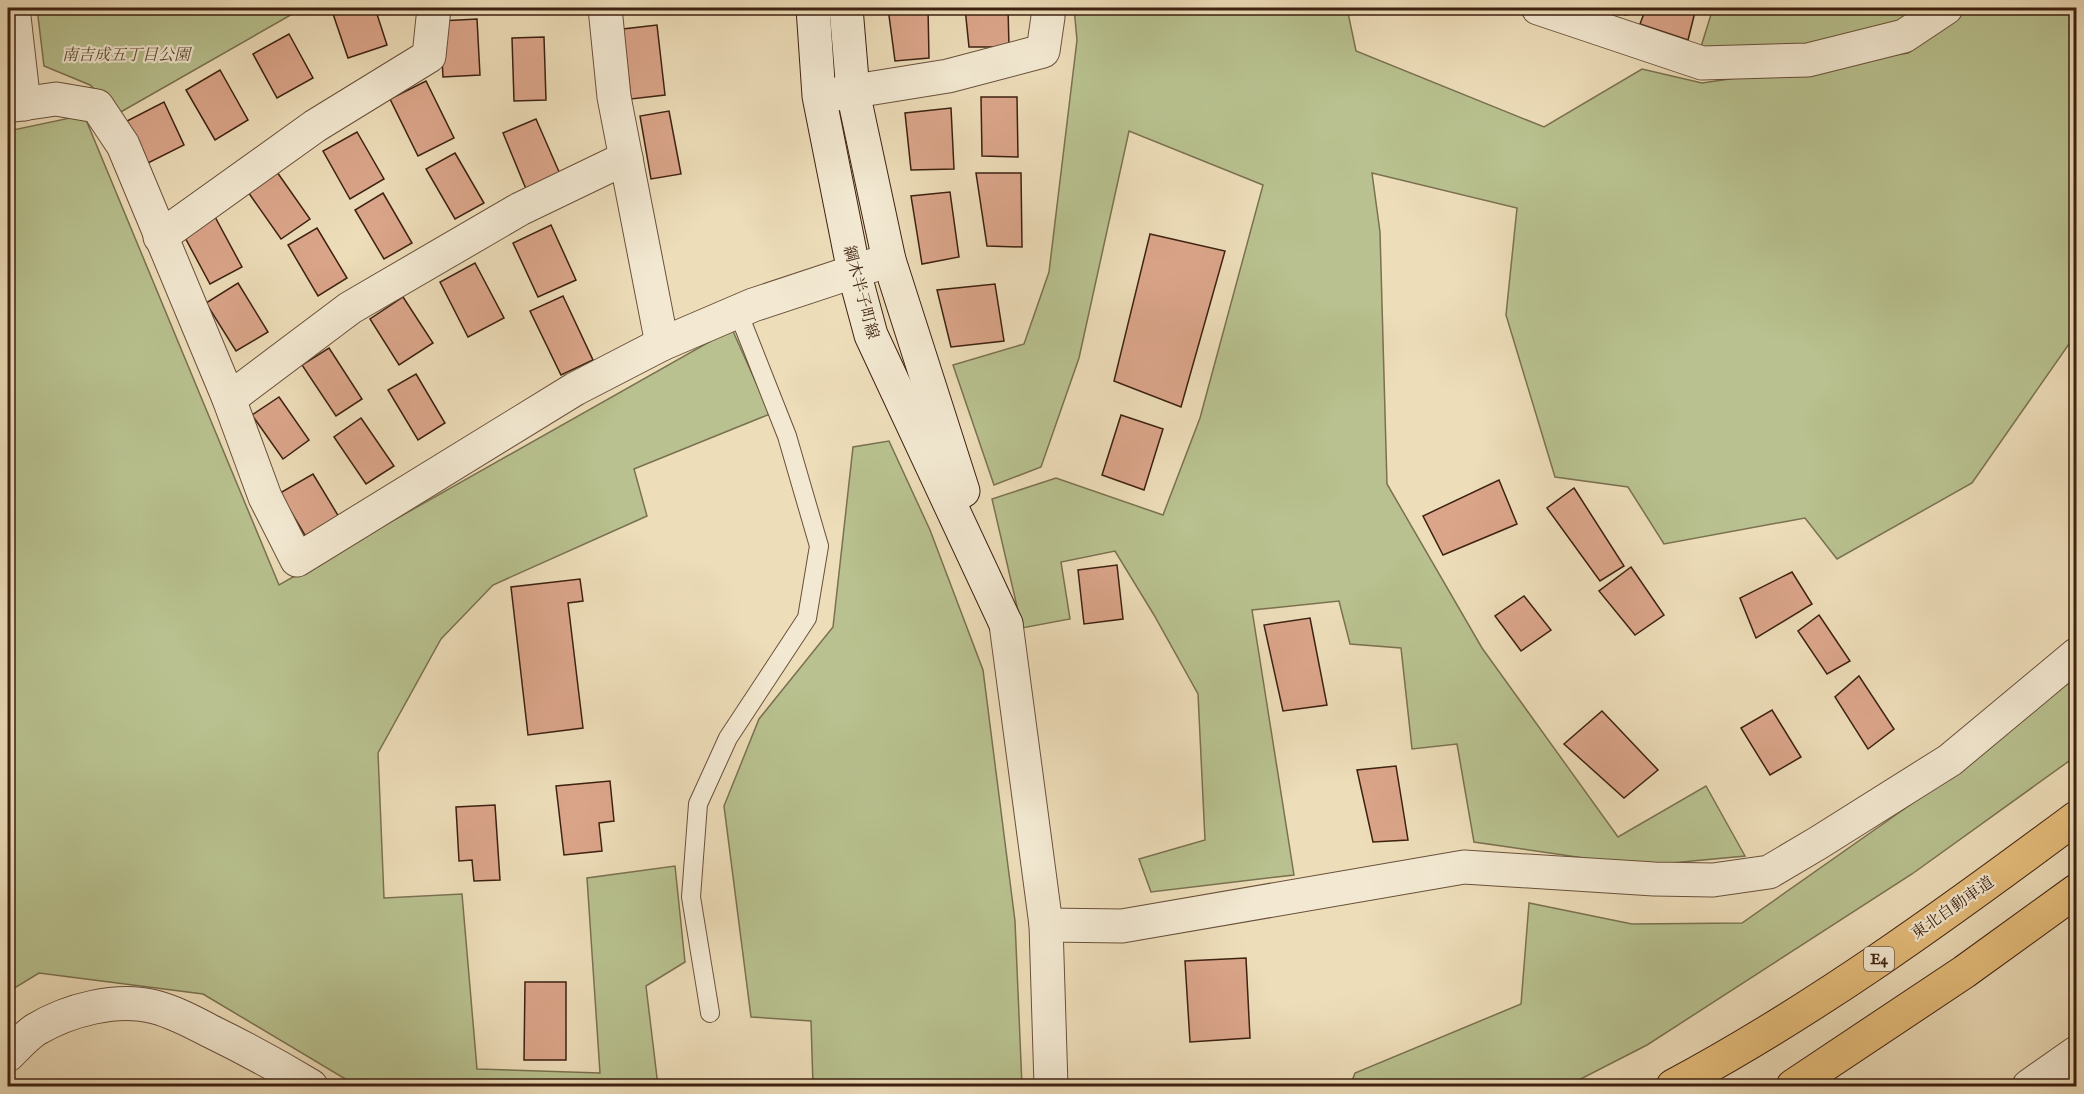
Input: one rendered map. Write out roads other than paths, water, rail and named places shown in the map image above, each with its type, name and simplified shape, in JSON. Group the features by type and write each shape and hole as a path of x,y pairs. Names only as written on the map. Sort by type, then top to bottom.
{"highway":[{"name":"東北自動車道","path":"1673,1086 1739,1051 1876,961 2076,818"},
{"path":"1793,1086 1964,972 2076,891"}],"street":[{"path":"13,8 16,105 56,99 97,106 123,145 229,399 265,496 297,560 575,389 662,344 738,312 889,260"},
{"path":"160,237 315,126 429,56 434,8"},
{"name":"綱木半子町線","path":"813,8 819,96 854,272 871,335 1006,624"},
{"path":"846,8 853,92 889,260 1006,624 1046,925 1051,1086"},
{"path":"819,96 948,76 1043,51 1048,17 1047,8"},
{"path":"1538,8 1702,63 1808,60 1904,36 1946,8"},
{"path":"601,9 614,97 662,344"},
{"path":"229,399 350,308 520,209 626,158"},
{"path":"1046,925 1122,926 1464,867 1654,879 1713,880 1768,872 1950,760 2076,655"},
{"path":"8,1054 34,1031 64,1016 91,1007 130,1005 154,1007 191,1021 257,1054 311,1086"},
{"path":"2029,1086 2076,1053"}],"lane":[{"path":"710,1013 692,897 698,804 728,738 807,618 819,546 787,436 738,312"}],"park label":[{"name":"南吉成五丁目公園","path":"126,54"}]}
